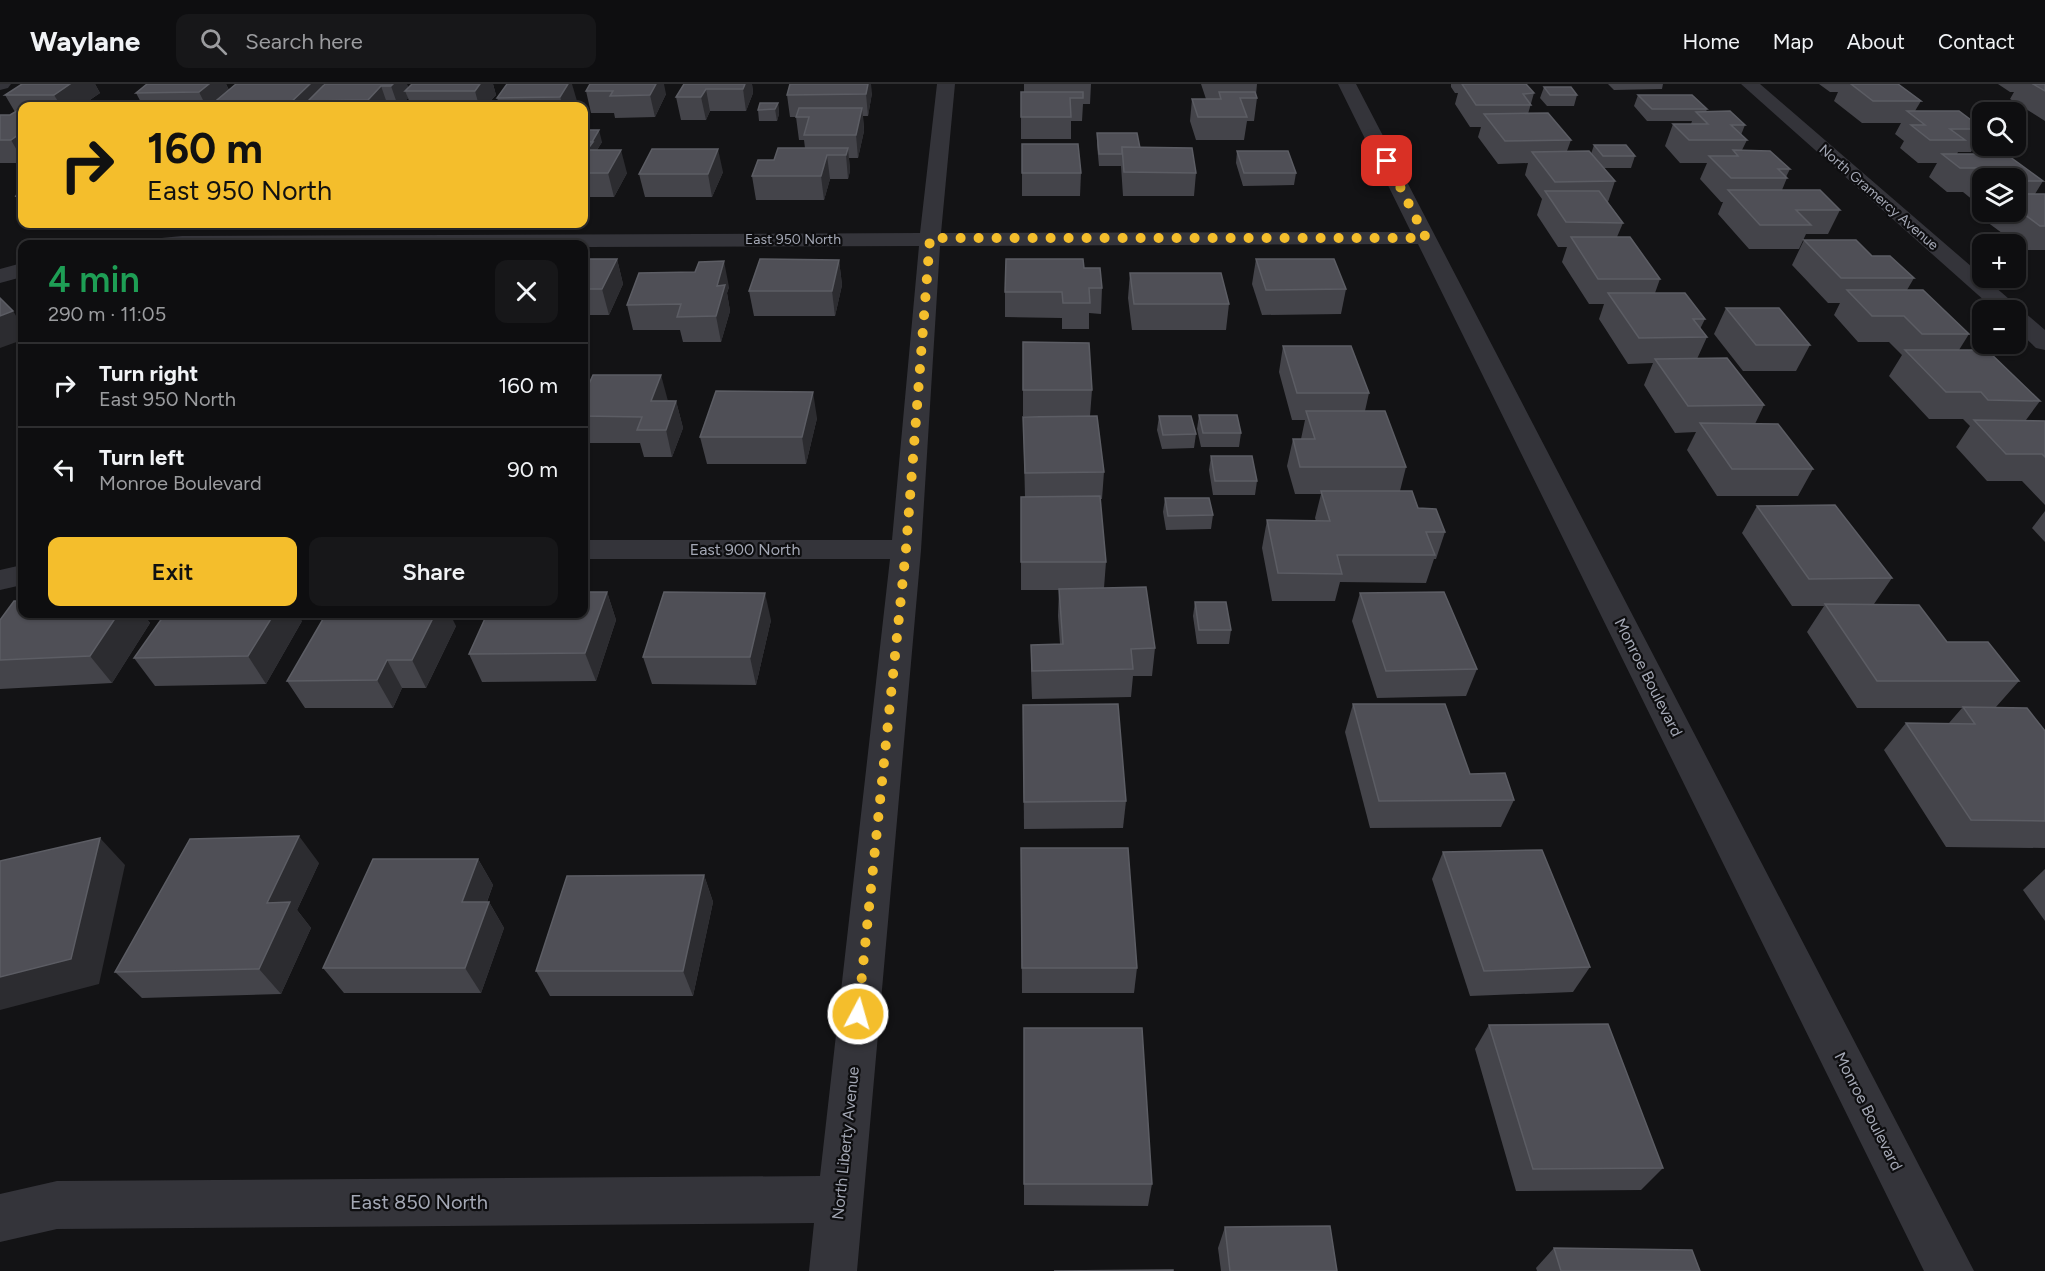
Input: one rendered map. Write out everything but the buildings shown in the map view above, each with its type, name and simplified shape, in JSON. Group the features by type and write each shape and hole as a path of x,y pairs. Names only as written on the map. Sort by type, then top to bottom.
{"street":[{"name":"North Liberty Avenue","path":"833,1271 906,549 930,238 946,84"},
{"name":"Monroe Boulevard","path":"1347,84 1950,1271"},
{"name":"North Gramercy Avenue","path":"1750,84 1997,300"},
{"name":"East 950 North","path":"556,240 1426,238"},
{"path":"0,276 18,271"},
{"path":"2026,326 2045,343"},
{"name":"East 900 North","path":"588,549 906,549"},
{"path":"0,580 18,576"},
{"name":"East 850 North","path":"0,1218 57,1205 839,1199"}],"route":[{"path":"858,1014 906,549 930,238 1426,238 1387,161"}]}
